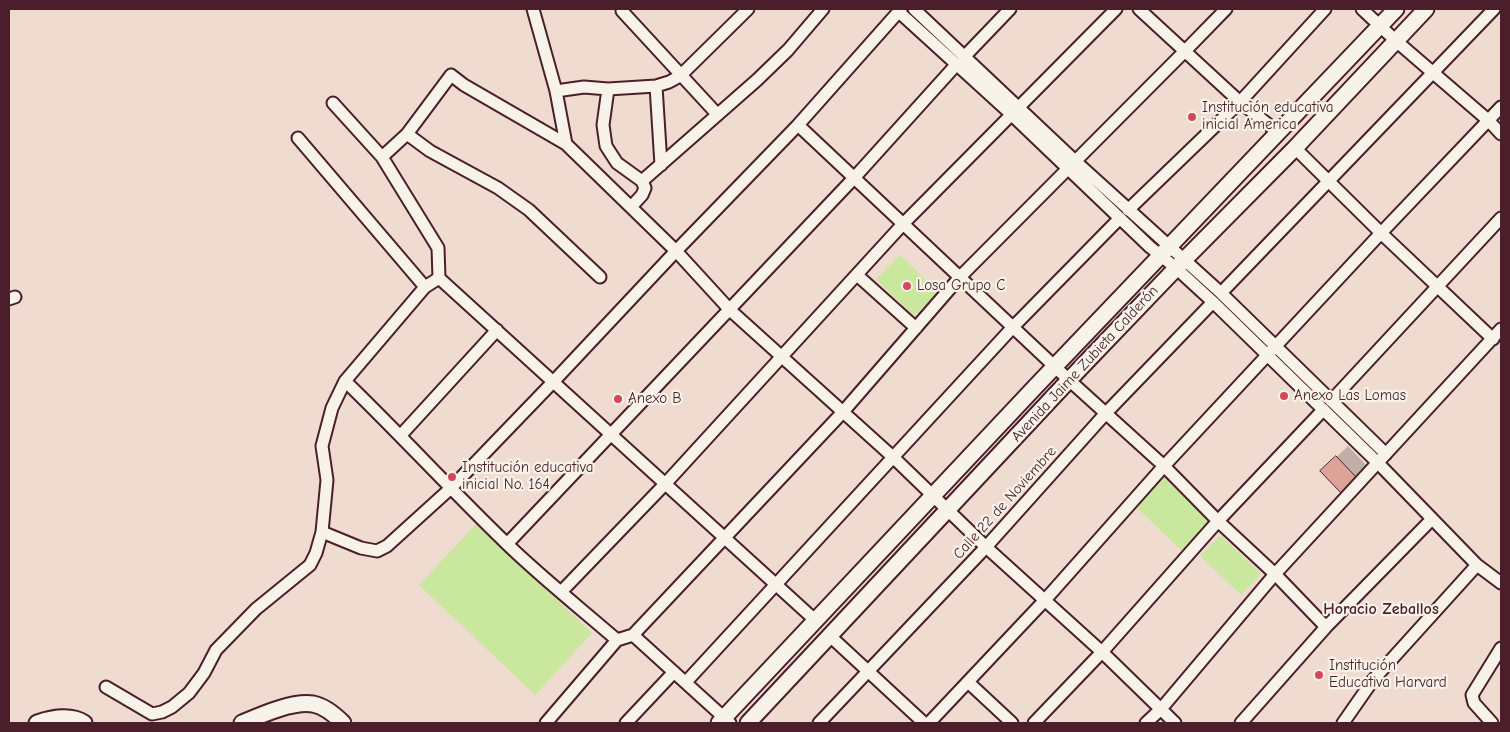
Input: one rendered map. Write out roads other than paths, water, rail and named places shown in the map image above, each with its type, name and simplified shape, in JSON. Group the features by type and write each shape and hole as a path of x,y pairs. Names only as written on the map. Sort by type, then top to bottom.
{"street":[{"path":"534,9 556,91 566,144"},
{"path":"556,91 584,87 608,89 656,86 669,82 680,76 748,9"},
{"path":"642,181 757,80 788,50 823,9"},
{"path":"914,9 960,61"},
{"path":"508,544 854,178 1010,9"},
{"path":"561,592 666,484 903,224 1116,9"},
{"path":"1139,9 1240,102 1279,132"},
{"path":"546,723 618,640 633,635 842,412 960,278 1226,9"},
{"path":"1128,210 1240,102 1325,9"},
{"path":"1362,9 1395,40 1489,120 1501,134"},
{"name":"Avenida Jaime Zubieta Calderón","path":"724,721 1055,367 1396,9"},
{"name":"Avenida Jaime Zubieta Calderón","path":"748,723 1069,380 1295,148 1426,9"},
{"name":"Calle 22 de Noviembre","path":"819,723 986,547 1106,414 1432,71 1494,9"},
{"path":"322,532 361,548 377,551 387,546 451,488 554,382 798,125 900,10 960,61 1072,165 1128,210 1164,252"},
{"path":"622,11 717,114"},
{"path":"382,157 407,134 451,76 566,144 676,252 730,310 894,458 986,547 1102,652 1175,723"},
{"path":"656,86 661,166"},
{"path":"608,89 603,125 606,146 617,163 642,181 645,188 642,195 631,207"},
{"path":"333,103 382,157 438,248 439,278 816,621"},
{"path":"929,723 1045,600 1164,466 1501,107"},
{"path":"798,125 1055,367 1164,466 1326,626"},
{"path":"407,134 430,152 498,188 529,210 600,277"},
{"path":"298,138 425,287"},
{"path":"1295,148 1327,181 1493,339"},
{"path":"1072,165 1119,219 1180,264 1217,298 1276,347 1378,463 1477,565 1501,583"},
{"path":"1034,723 1102,652 1218,521 1501,218"},
{"path":"686,682 1013,327 1119,219"},
{"path":"857,275 916,328"},
{"path":"106,688 152,714 172,707 190,692 204,673 216,650 256,609 310,565 316,553 322,532 327,480 322,446 332,408 345,381 425,287 439,278"},
{"path":"1217,298 1267,356 1386,454"},
{"path":"1146,723 1161,708 1275,574 1501,329"},
{"path":"401,435 497,330"},
{"path":"345,381 508,544 618,640"},
{"path":"1241,723 1326,626 1432,519"},
{"path":"1343,723 1373,680 1477,565"},
{"path":"633,635 686,682 724,721"},
{"path":"830,636 924,723"},
{"path":"1492,723 1474,703 1472,694 1501,648"},
{"path":"626,723 674,672"},
{"path":"968,682 1012,723"},
{"path":"242,723 271,710 302,704 314,704 327,710 342,723"},
{"path":"37,723 60,717 84,723"}],"place":[{"name":"Institución educativa inicial America","path":"1192,117"},
{"name":"Losa Grupo C","path":"907,286"},
{"name":"Anexo Las Lomas","path":"1284,396"},
{"name":"Anexo B","path":"618,399"},
{"name":"Institución educativa inicial No. 164","path":"452,477"},
{"name":"Institución Educativa Harvard","path":"1319,675"}],"district":[{"name":"Horacio Zeballos","path":"1381,609"}]}
